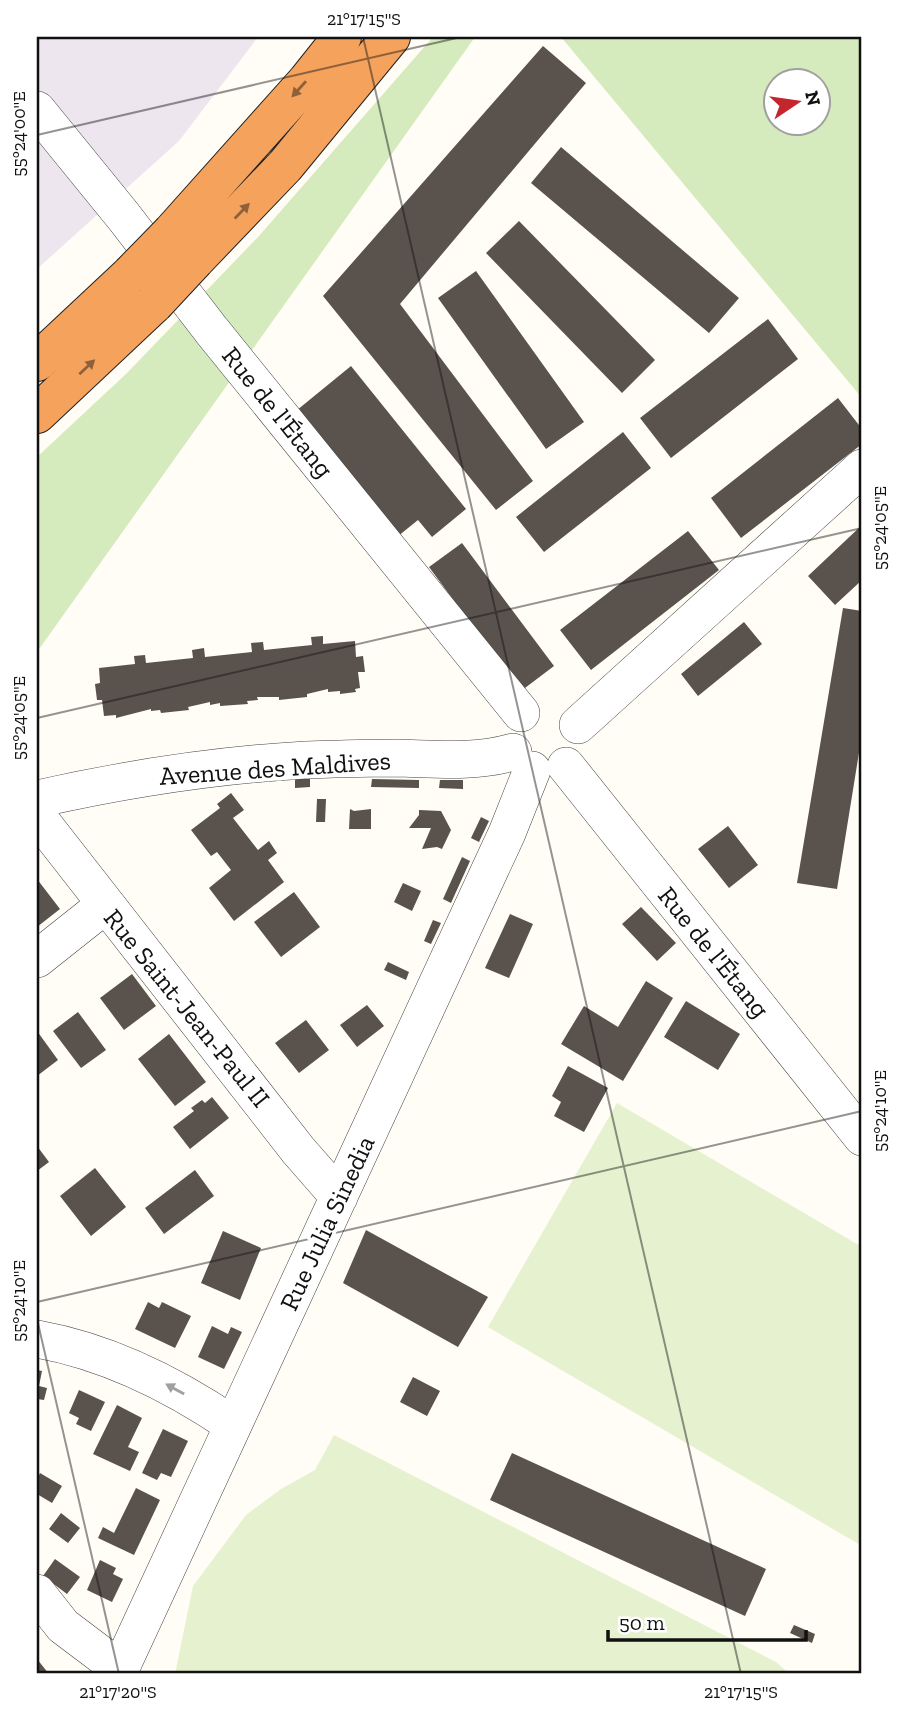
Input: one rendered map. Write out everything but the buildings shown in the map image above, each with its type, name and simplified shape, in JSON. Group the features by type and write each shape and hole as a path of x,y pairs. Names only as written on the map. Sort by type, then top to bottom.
{"highway":[{"path":"37,414 154,304 183,246 342,37"},
{"path":"37,362 131,274 183,246 285,166 391,37"}],"street":[{"name":"Rue de l'Étang","path":"37,110 521,713"},
{"path":"578,726 862,468"},
{"path":"533,705 557,705 569,712 578,726 580,740 576,755 537,763 510,739 513,726 521,713 533,705"},
{"name":"Avenue des Maldives","path":"37,799 107,783 225,767 307,760 397,758 464,761 490,758 537,763"},
{"name":"Rue de l'Étang","path":"537,763 862,1137"},
{"name":"Rue Julia Sinedia","path":"119,1672 537,763"},
{"name":"Rue Saint-Jean-Paul II","path":"37,816 264,1103 298,1150 339,1197"},
{"path":"37,959 105,905"},
{"path":"37,1339 68,1345 149,1374 203,1404 233,1425"},
{"path":"37,1593 50,1635 119,1672"}],"shaded area":[{"path":"37,37 258,37 179,141 37,269"}],"green space":[{"path":"433,37 475,37 37,652 37,457 126,374 258,237"},
{"path":"561,37 862,37 862,398"},
{"path":"617,1103 862,1247 862,1546 488,1327"},
{"path":"334,1435 776,1662 790,1674 175,1674 193,1586 246,1515 281,1489 315,1470"}]}
